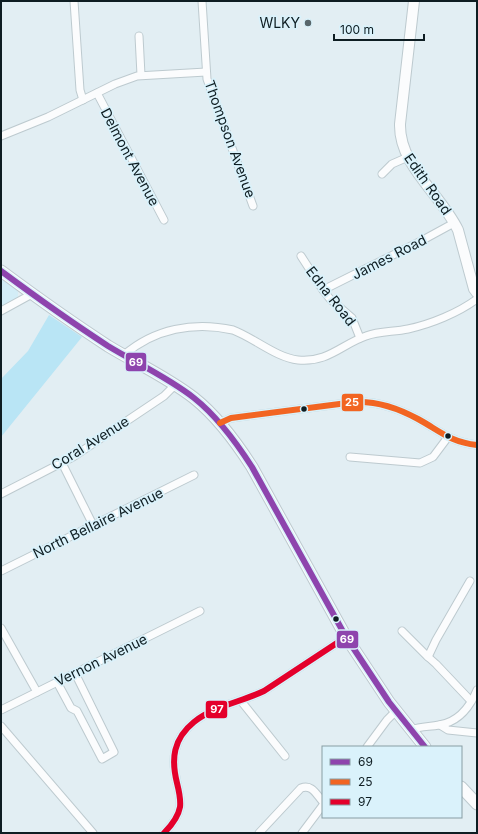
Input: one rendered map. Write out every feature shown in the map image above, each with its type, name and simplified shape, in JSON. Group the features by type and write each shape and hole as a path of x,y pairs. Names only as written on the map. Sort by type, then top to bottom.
{"main road":[{"path":"1,271 93,336 194,398 220,423 240,447 252,467 346,637 375,683 424,746"},
{"path":"462,788 477,804"}],"street":[{"name":"Delmont Avenue","path":"74,1 80,90 83,100"},
{"name":"Thompson Avenue","path":"202,1 207,79 253,206"},
{"name":"Edith Road","path":"414,1 400,124 404,148 412,164 442,203 458,230 474,289 477,293"},
{"path":"139,36 142,75"},
{"path":"1,136 48,117 130,78 142,75 206,72"},
{"name":"Delmont Avenue","path":"97,94 164,220"},
{"path":"382,174 388,166 408,156"},
{"name":"James Road","path":"322,290 454,223"},
{"name":"Edna Road","path":"301,256 322,290 352,318 360,338"},
{"path":"1,311 32,294"},
{"path":"124,355 136,345 167,331 196,326 233,330 286,358 299,360 315,359 330,354 368,335 408,329 426,324 477,299"},
{"name":"Coral Avenue","path":"1,494 62,463 164,396 174,385"},
{"path":"220,423 231,418 355,402 366,402 397,409 417,418 448,437 462,443 477,445"},
{"path":"350,457 420,463 433,457 448,437"},
{"path":"62,463 93,525"},
{"name":"North Bellaire Avenue","path":"1,570 194,475"},
{"path":"428,658 436,640 470,581"},
{"name":"Vernon Avenue","path":"1,710 200,611"},
{"path":"1,628 37,692"},
{"path":"402,632 436,664 471,701"},
{"path":"164,833 176,819 180,808 180,797 173,766 174,754 179,740 189,727 203,716 214,710 264,691 346,637"},
{"path":"57,682 71,708 78,711 102,759 114,752 75,673"},
{"path":"411,730 418,727 440,725 459,716 471,701 477,690"},
{"path":"241,701 285,756"},
{"path":"368,746 387,720 396,711"},
{"path":"440,725 448,730 477,733"},
{"path":"1,726 93,833"},
{"path":"259,833 301,788 309,786 322,802"},
{"path":"302,833 322,804"}],"shaded area":[{"path":"1,277 16,288 18,297 1,307"},
{"path":"49,315 82,337 1,437 1,379 28,351"}],"transit line":[{"name":"69","path":"1,271 108,346 184,390 211,413 233,439 252,467 346,637 389,702 424,746"},
{"name":"25","path":"220,423 231,418 363,402 379,404 403,412 452,439 477,445"},
{"name":"97","path":"164,833 172,825 180,807 174,758 178,742 187,729 194,722 210,712 264,691 346,637"}],"place":[{"name":"WLKY","path":"308,23"}]}
